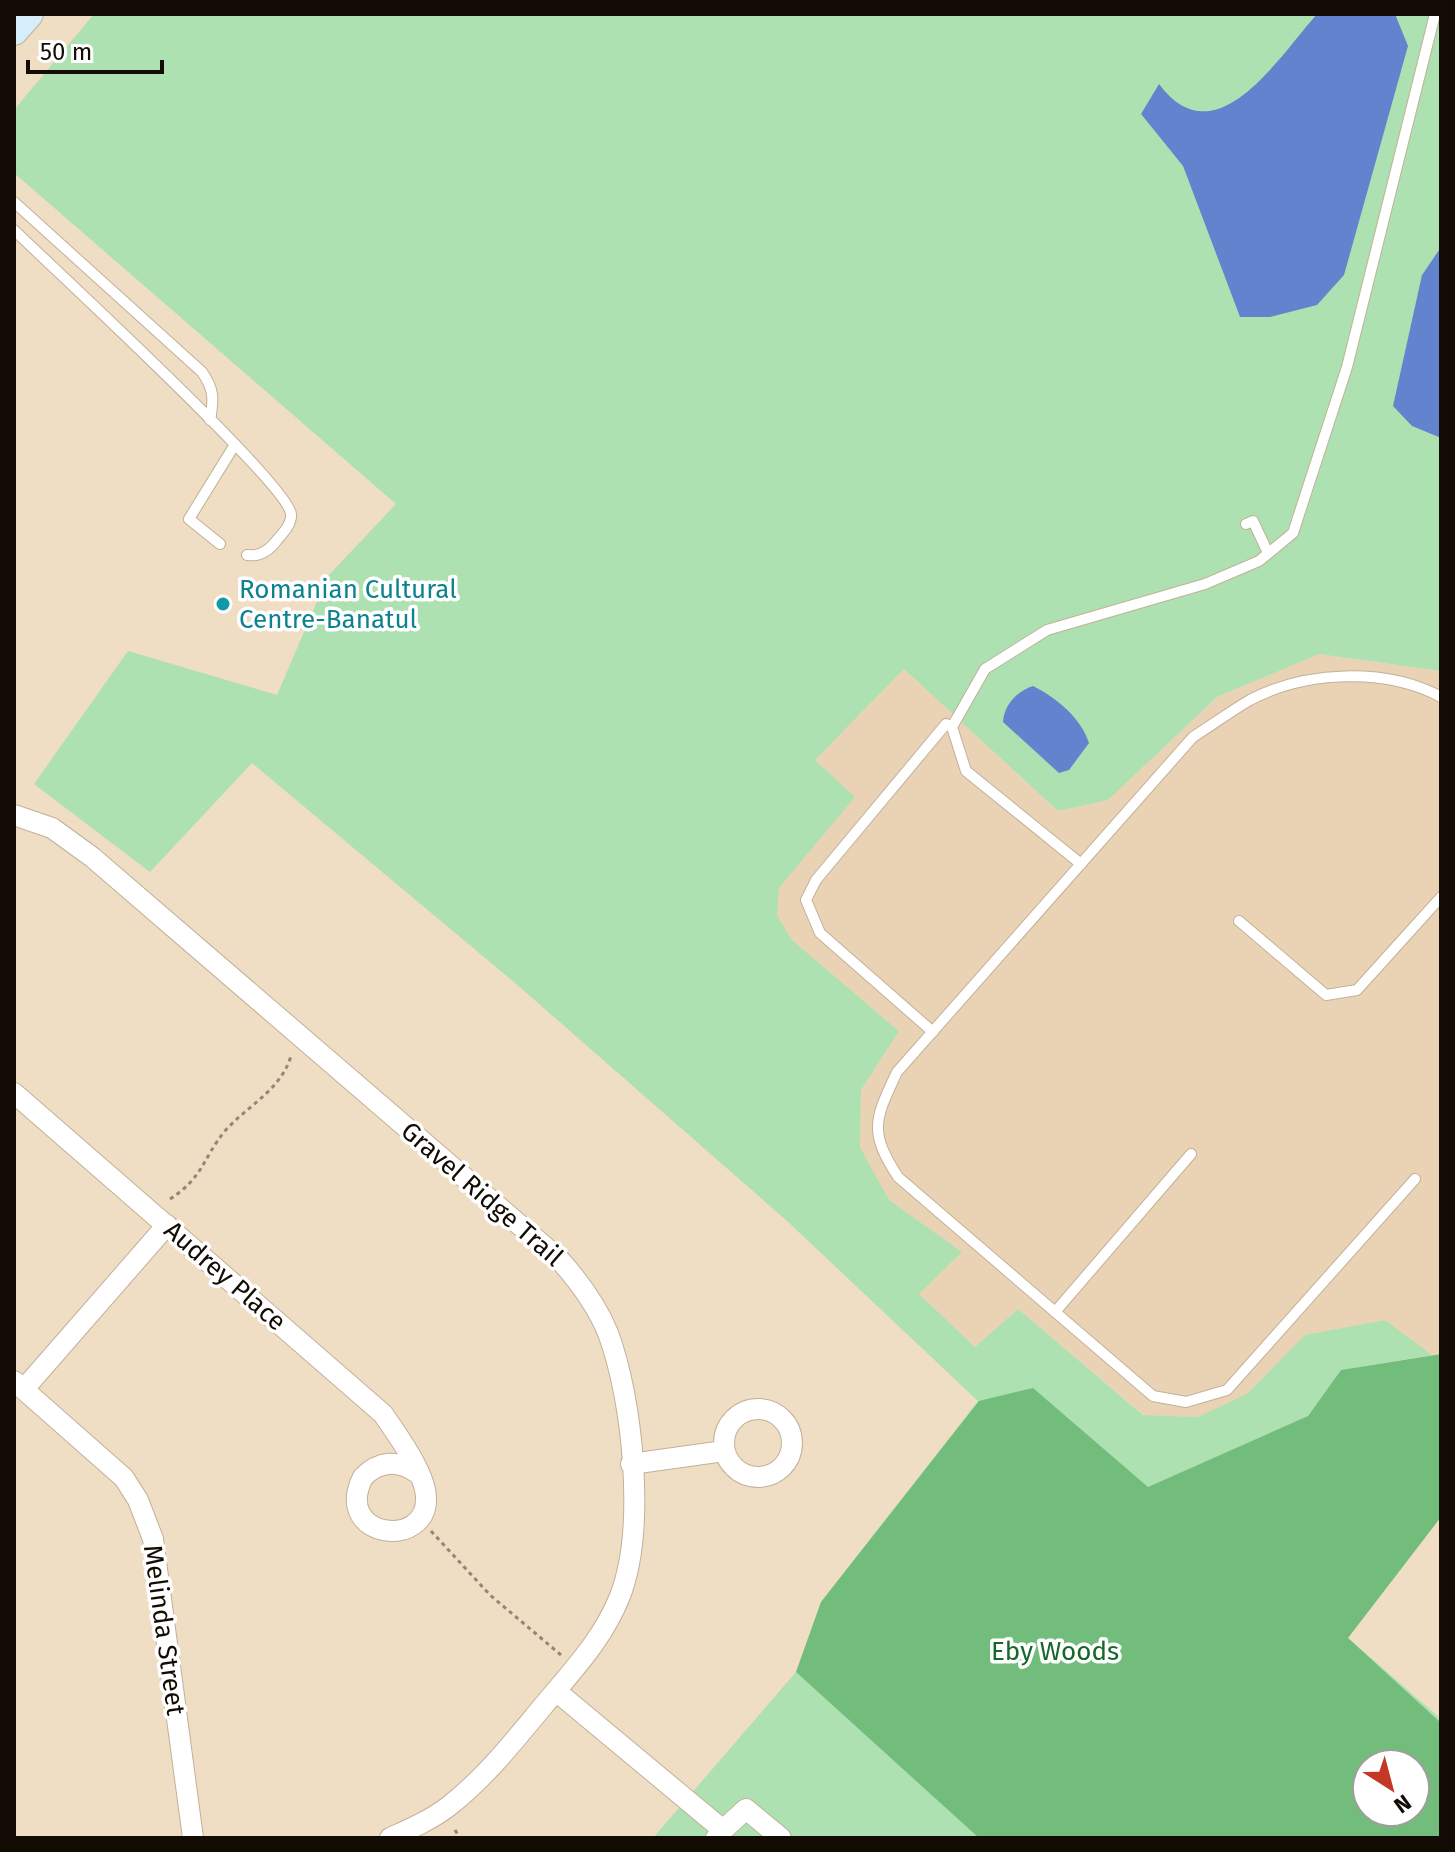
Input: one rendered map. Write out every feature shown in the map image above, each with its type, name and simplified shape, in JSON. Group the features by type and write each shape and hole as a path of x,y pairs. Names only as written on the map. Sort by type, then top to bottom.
{"main road":[{"path":"14,31 29,14"}],"street":[{"name":"Gravel Ridge Trail","path":"14,815 52,828 92,857 558,1258 574,1276 607,1332 621,1382 635,1519 630,1564 619,1597 598,1640 472,1787 446,1809 390,1838"},
{"name":"Audrey Place","path":"14,1093 383,1414 406,1447 417,1473"},
{"path":"19,1385 167,1225"},
{"name":"Melinda Street","path":"19,1385 124,1478 138,1500 153,1539 193,1838"},
{"path":"631,1464 724,1451"},
{"path":"556,1691 719,1834 746,1809 781,1838"}],"lane":[{"path":"952,727 985,669 1047,630 1205,584 1268,553 1293,533 1347,367 1435,14"},
{"path":"14,202 202,372 214,397 210,420"},
{"path":"14,230 271,481 291,515 287,528 271,549 256,556 247,555"},
{"path":"220,544 189,519 234,446"},
{"path":"1246,524 1253,521 1268,553"},
{"path":"1415,1179 1227,1390 1186,1402 1153,1396 898,1177 879,1148 878,1114 897,1072 1193,737 1251,700 1298,681 1372,676 1441,697"},
{"path":"933,1032 820,933 806,900 816,880 946,724 952,727 966,771 1081,864"},
{"path":"1239,921 1326,995 1357,990 1441,897"},
{"path":"1055,1312 1191,1154"}],"path":[{"path":"170,1199 191,1185 222,1135 282,1078 291,1056"},
{"path":"431,1531 490,1595 577,1667"},
{"path":"455,1830 460,1838"}],"shaded area":[{"path":"1319,654 1441,671 1441,1354 1432,1355 1385,1320 1306,1335 1248,1393 1198,1417 1144,1415 1018,1309 975,1347 918,1294 962,1252 889,1200 860,1147 861,1090 899,1031 792,940 777,916 779,888 854,797 815,760 904,669 1058,811 1108,800 1217,697"}],"green space":[{"path":"94,14 1317,14 1265,77 1231,106 1216,111 1201,111 1172,101 1141,114 1183,166 1240,317 1395,14 1441,14 1441,247 1422,275 1412,426 1441,438 1441,671 1319,654 1217,697 1108,800 1058,811 904,669 815,760 855,797 779,888 777,915 792,940 899,1031 861,1090 860,1147 889,1200 962,1252 919,1294 975,1347 1018,1309 1143,1415 1198,1417 1248,1393 1305,1335 1385,1320 1432,1355 1341,1370 1308,1416 1149,1487 1348,1638 1441,1719 1441,1838 1391,1828 1431,1828 1431,1748 1351,1748 1351,1820 852,1721 979,1838 653,1838 796,1672 821,1602 978,1401 787,1221 514,982 252,763 150,872 34,784 128,651 277,695 328,576 396,504 14,173 14,110"},
{"name":"Eby Woods","path":"1441,1354 1441,1517 1348,1638 1441,1723 1441,1838 979,1838 796,1672 821,1602 979,1401 1033,1388 1148,1487 1308,1416 1341,1370"}],"water":[{"path":"1317,14 1395,14 1408,46 1344,275 1317,305 1270,317 1240,317 1183,166 1141,114 1159,84 1180,105 1202,111 1223,107 1265,76"},
{"path":"1441,247 1441,438 1412,426 1393,406 1422,275"},
{"path":"1033,686 1067,710 1080,725 1089,743 1069,770 1059,773 1003,722 1012,700"}],"place":[{"name":"Romanian Cultural Centre-Banatul","path":"223,604"}]}
